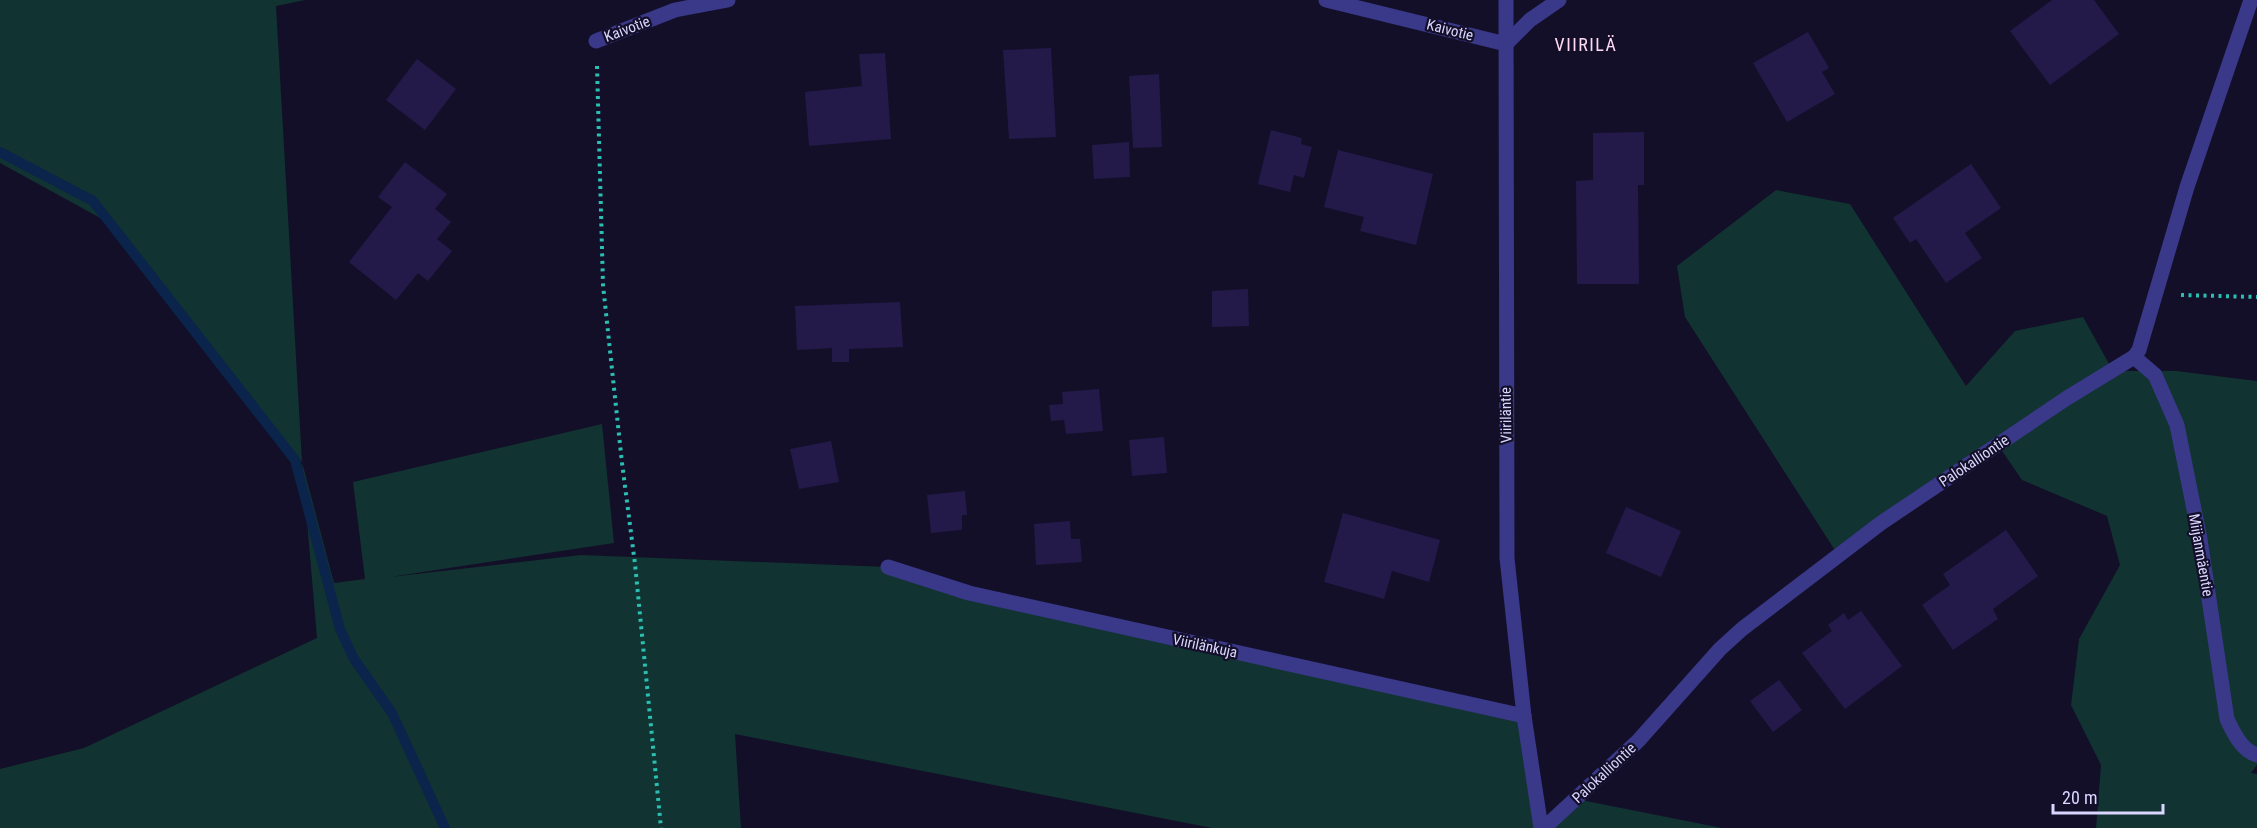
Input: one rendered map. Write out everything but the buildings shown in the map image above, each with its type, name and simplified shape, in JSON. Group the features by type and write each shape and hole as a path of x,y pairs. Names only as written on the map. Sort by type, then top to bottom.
{"street":[{"name":"Kaivotie","path":"596,41 675,10 728,0"},
{"name":"Kaivotie","path":"1326,0 1506,44"},
{"name":"Viiriläntie","path":"1506,0 1507,558 1524,716 1543,828"},
{"path":"1506,44 1530,20 1559,0"},
{"path":"2134,357 2139,350 2187,187 2229,70 2251,0"},
{"name":"Miijanmäentie","path":"2134,357 2155,375 2176,425 2200,538 2227,718 2235,735 2249,753 2257,754"},
{"name":"Palokalliontie","path":"1543,828 1638,741 1720,649 1742,629 1881,523 2067,398 2134,357"},
{"name":"Viirilänkuja","path":"888,567 991,598 1524,716"}],"path":[{"path":"596,41 603,285 622,463 636,564 661,828"},
{"path":"2156,292 2188,296 2257,297"}],"green space":[{"path":"0,0 305,0 276,6 302,462 113,225 0,163"},
{"path":"1776,190 1850,204 1966,386 2015,331 2083,317 2113,371 2176,371 2257,381 2257,765 2251,773 2257,774 2257,828 2096,828 2101,765 2071,705 2079,639 2120,565 2107,516 2022,480 1998,445 1838,555 1685,317 1677,266"},
{"path":"602,424 614,543 390,577 581,555 888,567 1524,716 1541,828 1212,828 735,734 741,828 0,828 0,769 84,748 317,638 302,462 334,583 365,579 353,482"},
{"path":"1576,799 1722,828 1550,828"}],"waterway":[{"path":"0,152 93,201 295,460 340,629 354,659 392,713 445,828"}],"district":[{"name":"VIIRILÄ","path":"1586,44"}]}
